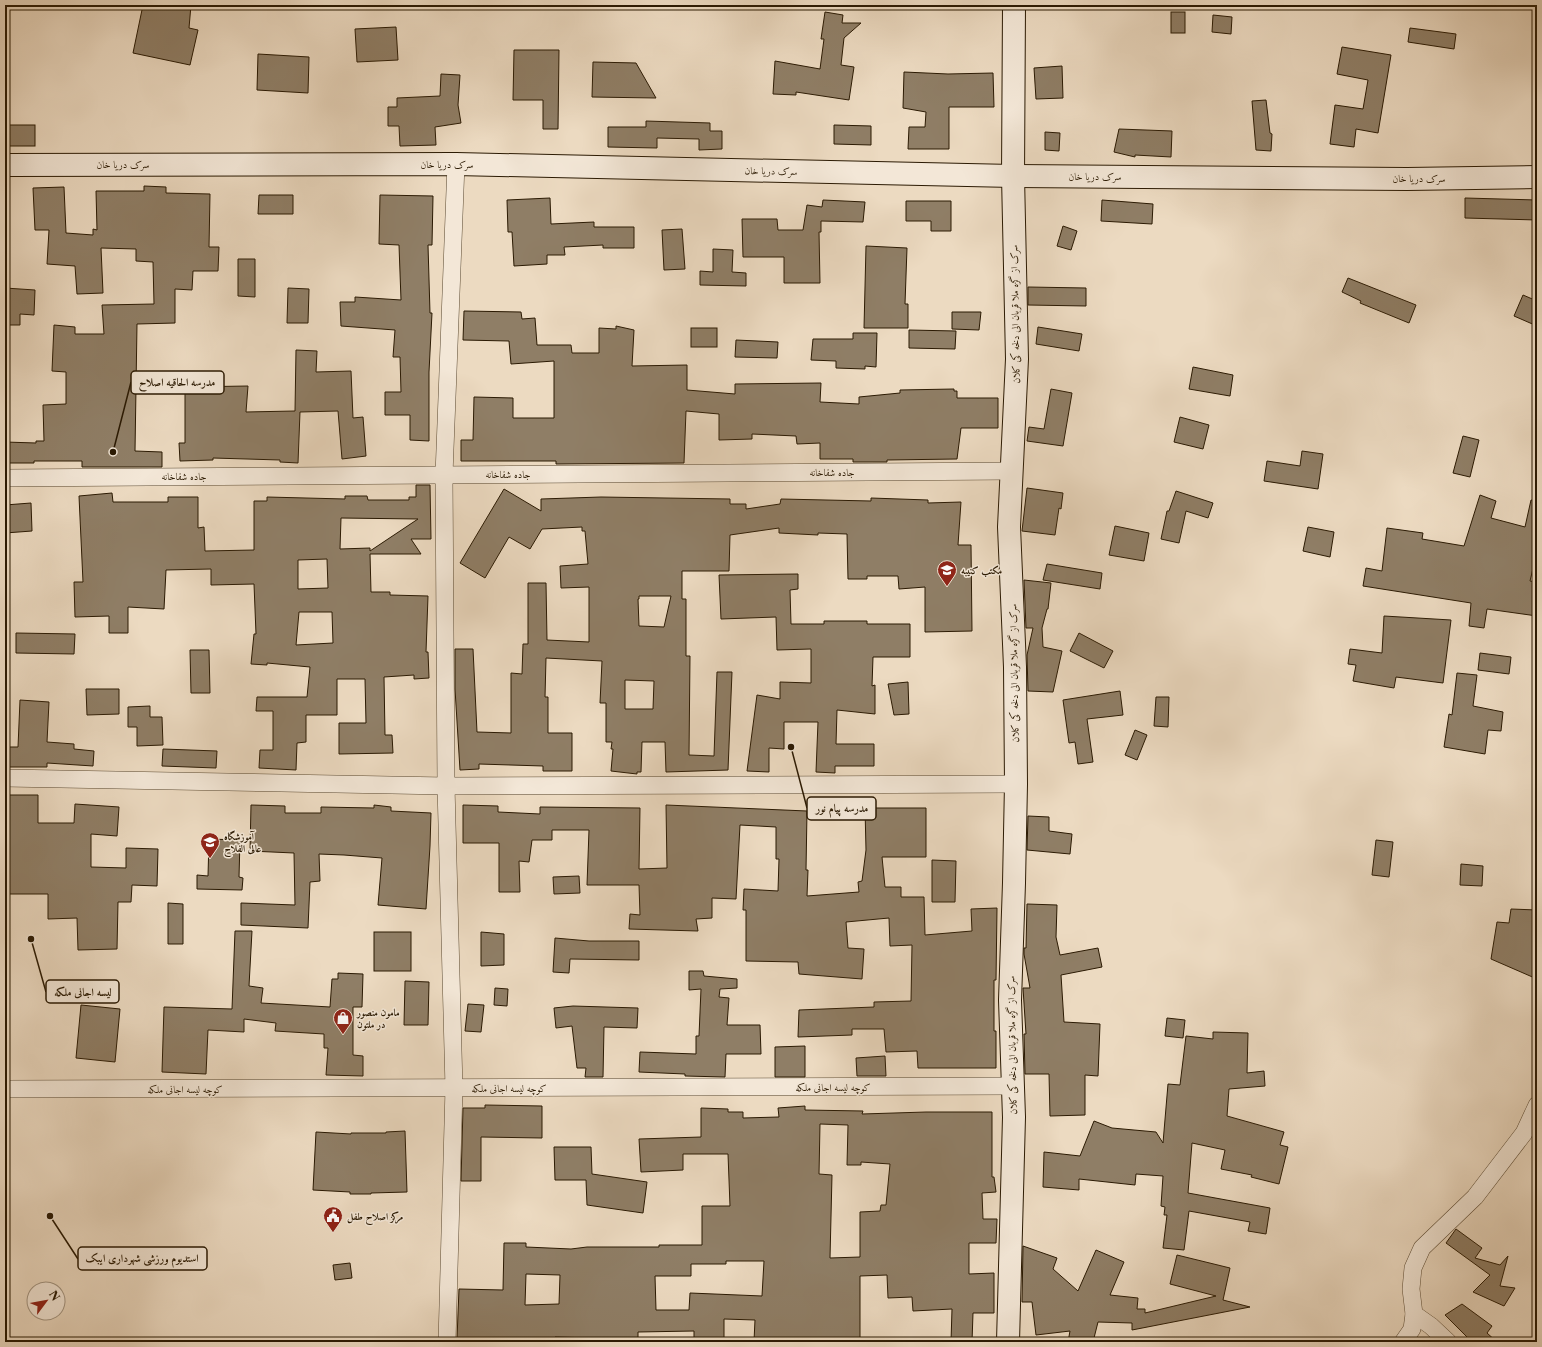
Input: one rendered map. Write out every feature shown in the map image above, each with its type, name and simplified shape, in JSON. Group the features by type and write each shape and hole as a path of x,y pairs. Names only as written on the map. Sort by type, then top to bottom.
{"street":[{"name":"سرک از گزه ملا قربان الی دلخه کی کلان","path":"1008,1342 1014,1117 1010,1000 1016,784 1015,667 1009,527 1017,358 1013,176 1014,5"},
{"name":"سرک دریا خان","path":"5,165 456,164 1013,176 1407,179 1537,177"},
{"path":"447,1342 454,1088 446,786 444,475 456,164"},
{"name":"جاده شفاخانه","path":"5,478 1012,471"},
{"path":"5,778 446,786 1016,784"},
{"name":"کوچه لیسه اجانی ملکه","path":"5,1089 1012,1086"},
{"path":"1403,1342 1412,1329 1414,1314 1411,1289 1413,1268 1422,1248 1475,1197 1524,1133 1537,1105"},
{"path":"1414,1314 1431,1326 1448,1342"}],"building":[{"path":"143,5 191,5 189,28 198,30 190,65 133,53"},
{"path":"825,12 843,15 842,23 861,23 844,38 841,65 854,67 849,100 796,92 796,95 773,94 775,61 820,69 824,39 821,39"},
{"path":"1171,12 1185,12 1185,33 1171,33"},
{"path":"1213,15 1232,17 1231,34 1212,32"},
{"path":"396,27 398,60 357,62 355,29"},
{"path":"1410,28 1456,34 1454,49 1408,42"},
{"path":"1342,47 1391,55 1378,133 1356,129 1354,147 1330,144 1335,105 1363,109 1368,80 1337,74"},
{"path":"514,50 559,50 558,129 543,129 543,100 513,100"},
{"path":"258,54 309,57 308,93 257,90"},
{"path":"593,62 636,63 656,98 592,97"},
{"path":"1062,66 1063,98 1036,99 1034,68"},
{"path":"904,72 948,74 993,73 994,107 949,107 949,149 908,149 909,127 925,127 926,112 903,108"},
{"path":"441,74 460,75 458,105 461,123 435,127 436,145 400,146 399,126 388,126 388,107 397,107 397,98 440,96"},
{"path":"1266,100 1270,133 1272,134 1271,151 1256,150 1252,101"},
{"path":"646,121 710,123 710,131 722,131 722,149 699,150 699,139 657,138 657,148 608,147 608,127 646,127"},
{"path":"5,125 35,125 35,146 5,146"},
{"path":"834,125 871,126 871,145 834,144"},
{"path":"1119,129 1172,131 1171,157 1135,155 1135,157 1114,152"},
{"path":"1045,132 1060,133 1059,151 1045,150"},
{"path":"144,186 166,187 166,193 210,194 209,247 219,247 218,271 193,271 192,290 175,289 175,323 137,324 135,451 162,452 162,467 82,467 82,461 34,461 34,463 5,463 5,442 36,443 36,441 44,441 43,405 66,404 66,372 52,371 54,325 75,327 75,334 104,334 102,305 154,304 153,262 136,261 136,249 101,248 103,293 77,294 75,266 47,264 49,230 35,230 33,188 64,187 66,233 93,235 93,229 97,230 96,191 144,191"},
{"path":"259,195 293,195 293,214 258,214"},
{"path":"380,195 433,196 432,245 428,245 430,313 432,313 429,372 429,441 410,440 410,415 385,415 385,392 401,392 400,357 393,357 395,330 341,326 340,302 355,302 355,297 401,300 399,245 379,244"},
{"path":"550,198 551,224 594,222 594,227 634,227 634,248 603,248 603,245 564,247 565,255 547,255 547,264 514,266 512,232 508,232 507,200"},
{"path":"1465,198 1537,200 1537,220 1465,218"},
{"path":"823,200 865,202 863,222 821,221 821,232 819,232 820,283 784,283 784,257 743,257 742,219 777,219 778,230 803,230 807,205 822,207"},
{"path":"1102,200 1153,204 1152,224 1101,221"},
{"path":"906,201 951,201 951,231 931,231 931,221 906,221"},
{"path":"1063,226 1077,231 1071,250 1057,246"},
{"path":"682,229 685,269 664,270 662,230"},
{"path":"866,246 907,248 905,304 908,304 908,328 864,328"},
{"path":"713,249 733,250 732,272 746,273 746,286 700,285 700,271 713,272"},
{"path":"238,259 255,259 255,297 238,296"},
{"path":"1348,278 1416,305 1409,323 1360,303 1361,301 1342,292"},
{"path":"1028,287 1086,288 1086,306 1028,305"},
{"path":"5,288 35,290 34,315 20,314 20,325 5,325"},
{"path":"288,288 309,289 308,323 287,323"},
{"path":"1523,295 1537,301 1537,326 1514,316"},
{"path":"464,311 521,312 522,319 535,318 537,345 571,345 572,353 599,353 599,328 616,329 616,326 634,330 632,366 687,365 687,390 735,394 735,384 821,383 820,402 859,404 859,397 900,393 900,390 954,389 954,391 957,391 957,398 998,398 998,428 961,428 957,459 853,462 853,459 820,459 820,443 797,444 796,436 752,434 752,439 719,440 719,414 686,411 684,463 556,464 556,461 461,461 461,440 473,440 474,397 513,398 513,418 554,418 554,361 511,364 509,341 463,340"},
{"path":"952,312 981,312 979,330 952,329"},
{"path":"1038,327 1082,334 1079,351 1036,344"},
{"path":"691,328 717,328 717,347 691,347"},
{"path":"909,330 956,331 955,349 909,348"},
{"path":"853,333 877,333 876,367 865,366 865,369 836,368 836,361 811,360 813,339 853,339"},
{"path":"736,340 778,342 777,358 735,357"},
{"path":"296,350 317,351 316,372 351,371 353,418 363,417 366,456 342,459 338,411 300,412 298,463 280,462 280,460 213,458 213,460 180,461 179,443 185,443 185,387 248,386 246,412 295,411"},
{"path":"1193,367 1233,375 1230,396 1189,389"},
{"path":"1051,389 1072,393 1063,446 1027,441 1029,427 1044,429"},
{"path":"1180,417 1209,425 1203,449 1174,442"},
{"path":"1463,436 1479,440 1470,477 1453,473"},
{"path":"1302,451 1323,454 1318,489 1264,481 1267,461 1300,466"},
{"path":"416,485 430,485 431,539 411,539 421,554 370,554 371,592 390,592 390,595 428,596 426,652 428,652 429,678 414,679 414,675 384,677 385,735 392,735 393,753 339,754 339,723 366,723 365,679 337,679 337,715 306,715 306,742 297,743 296,770 259,768 260,750 273,750 273,711 256,711 257,697 307,697 310,667 267,663 267,665 251,664 254,634 256,634 254,584 211,585 211,569 166,570 164,609 128,607 128,633 109,633 109,616 75,617 74,582 83,582 79,496 112,493 113,502 168,502 168,497 198,497 198,528 204,527 205,551 254,550 254,501 267,501 267,497 345,499 345,496 367,496 368,500 409,500 409,497 416,497","holes":["341,518 418,519 370,551 370,548 340,549","327,559 328,588 298,589 298,560","299,612 332,612 333,643 296,645"]},
{"path":"1027,488 1063,493 1055,535 1022,531"},
{"path":"504,489 541,511 541,499 601,497 730,499 730,504 746,504 746,509 780,504 781,499 871,501 871,498 928,500 928,503 961,502 958,545 971,545 972,631 925,632 925,587 899,589 898,576 867,576 867,579 848,579 847,534 818,533 818,535 779,533 779,528 730,535 729,571 682,571 682,599 686,599 686,656 690,656 689,755 714,756 717,672 732,672 728,770 666,772 665,742 642,742 641,772 637,772 637,774 611,771 613,749 611,749 612,742 606,742 606,703 600,703 602,661 546,658 545,697 548,697 548,733 572,733 572,771 543,771 543,766 479,764 479,769 460,770 455,689 455,649 473,649 477,732 511,733 511,673 522,674 523,644 528,644 528,583 546,583 547,640 589,642 589,587 561,588 560,566 588,564 585,531 582,531 582,527 542,529 530,549 509,537 485,578 460,563","holes":["639,596 671,596 664,627 639,626","625,680 654,681 653,709 625,709"]},
{"path":"1176,491 1213,503 1208,518 1186,511 1179,543 1161,539 1167,511 1169,511"},
{"path":"1480,495 1496,501 1491,518 1525,527 1531,500 1537,501 1537,552 1530,581 1537,582 1537,616 1487,609 1484,628 1469,626 1471,603 1363,586 1366,568 1382,571 1387,528 1423,533 1422,539 1464,546"},
{"path":"31,503 32,531 5,533 5,505"},
{"path":"1115,526 1149,533 1144,561 1109,555"},
{"path":"1308,527 1334,532 1330,557 1303,551"},
{"path":"1047,564 1102,573 1100,589 1043,580"},
{"path":"798,574 798,589 790,590 791,624 824,624 824,621 867,621 867,624 910,624 910,657 873,657 872,686 875,685 875,714 837,710 836,744 874,744 874,766 835,766 835,773 816,772 818,722 784,722 784,749 769,748 769,772 747,771 757,695 780,699 780,682 811,683 811,649 777,650 776,617 721,619 719,575"},
{"path":"1024,580 1051,583 1048,609 1042,628 1043,647 1062,651 1053,692 1028,691 1027,655 1033,628 1026,628"},
{"path":"1384,616 1451,620 1443,683 1396,677 1394,688 1353,681 1356,665 1348,664 1350,649 1382,653"},
{"path":"16,633 75,634 74,654 16,653"},
{"path":"1079,633 1113,651 1104,668 1070,651"},
{"path":"190,650 209,650 210,693 191,693"},
{"path":"1480,653 1511,657 1509,674 1478,670"},
{"path":"1457,673 1477,675 1473,706 1503,712 1501,731 1488,730 1485,754 1444,747 1449,714 1452,715"},
{"path":"908,682 909,714 894,715 888,684"},
{"path":"86,689 119,689 119,714 87,715"},
{"path":"1120,691 1123,715 1087,719 1093,762 1078,764 1075,742 1069,743 1063,700"},
{"path":"1156,697 1169,697 1168,727 1154,726"},
{"path":"20,700 49,702 47,742 74,744 74,749 94,751 93,766 47,763 47,767 5,767 5,747 18,747"},
{"path":"150,706 150,717 162,717 163,745 137,746 137,727 128,727 128,707"},
{"path":"1135,730 1147,735 1137,760 1125,755"},
{"path":"163,749 217,751 216,768 162,766"},
{"path":"5,795 38,795 38,823 74,823 75,804 119,807 117,836 91,834 91,867 126,868 126,848 158,849 157,886 132,885 131,902 118,902 117,949 78,950 77,918 48,919 48,894 5,894"},
{"path":"251,805 285,806 285,813 321,813 321,807 374,808 374,805 391,807 391,811 431,813 426,909 378,905 382,858 319,854 320,881 310,882 308,928 241,925 241,903 295,905 294,853 250,851"},
{"path":"463,805 498,806 498,812 540,814 540,807 640,808 639,869 667,868 666,805 807,811 807,896 859,892 858,882 862,881 866,850 865,808 926,808 926,857 882,857 885,887 901,887 901,897 924,897 925,935 972,931 971,909 997,908 996,980 994,980 996,1068 918,1068 917,1051 886,1052 884,1029 852,1029 852,1035 798,1037 799,1010 874,1007 874,1002 911,1001 912,945 890,946 889,918 846,922 848,948 864,949 862,979 799,974 798,962 746,961 746,910 743,910 744,889 778,891 779,859 776,859 776,827 740,825 736,899 712,898 712,918 696,919 698,931 629,929 630,914 640,915 639,885 587,885 589,830 552,830 552,840 532,840 529,862 519,861 520,892 499,892 499,843 463,843"},
{"path":"1028,816 1049,817 1049,831 1072,834 1070,854 1027,850"},
{"path":"209,839 240,840 239,877 243,878 242,890 197,889 197,875 208,876"},
{"path":"1376,840 1393,842 1389,877 1372,875"},
{"path":"932,860 956,861 955,902 932,902"},
{"path":"1461,864 1483,866 1482,886 1460,885"},
{"path":"579,876 580,893 554,894 553,877"},
{"path":"168,903 183,904 183,944 168,944"},
{"path":"1027,904 1057,905 1056,937 1060,955 1098,948 1102,967 1061,975 1064,1022 1100,1024 1098,1076 1085,1075 1085,1115 1050,1116 1049,1074 1025,1074 1024,1034 1026,1034 1023,988 1030,988 1024,954 1024,948 1026,948"},
{"path":"1511,909 1537,910 1537,979 1491,959 1497,922 1509,923"},
{"path":"235,931 252,931 249,986 263,988 261,1003 330,1007 332,979 338,979 338,973 363,974 362,1007 353,1007 353,1055 363,1056 363,1076 326,1075 328,1048 324,1048 324,1034 275,1031 276,1023 244,1019 244,1032 208,1030 206,1074 162,1072 164,1007 232,1009"},
{"path":"374,932 411,932 411,971 374,971"},
{"path":"481,932 504,934 504,965 481,966"},
{"path":"555,938 589,941 639,941 639,960 570,959 569,973 553,972"},
{"path":"689,971 703,971 704,976 737,979 737,988 720,989 719,997 729,998 727,1025 760,1025 761,1054 726,1054 725,1077 685,1076 685,1074 639,1072 640,1052 696,1054 696,1036 699,1036 701,989 689,990"},
{"path":"405,981 429,982 428,1025 404,1025"},
{"path":"495,988 508,989 507,1006 494,1005"},
{"path":"468,1004 484,1005 481,1032 465,1031"},
{"path":"81,1005 120,1009 115,1062 76,1058"},
{"path":"573,1006 638,1008 637,1028 604,1027 603,1077 585,1077 586,1068 577,1068 572,1026 556,1028 554,1008"},
{"path":"1167,1018 1185,1020 1183,1038 1165,1036"},
{"path":"1213,1032 1248,1033 1247,1073 1264,1071 1265,1086 1229,1089 1227,1116 1284,1132 1280,1145 1288,1147 1279,1184 1251,1177 1252,1175 1221,1169 1225,1150 1192,1143 1188,1193 1270,1208 1266,1234 1248,1231 1250,1222 1189,1211 1184,1250 1163,1248 1167,1215 1164,1215 1165,1207 1161,1206 1163,1176 1136,1174 1135,1185 1079,1179 1079,1190 1043,1187 1044,1152 1080,1156 1094,1121 1112,1128 1156,1132 1163,1143 1168,1084 1180,1085 1186,1036 1213,1039"},
{"path":"805,1046 805,1077 775,1077 775,1047"},
{"path":"885,1056 886,1076 857,1076 856,1058"},
{"path":"485,1105 542,1106 542,1138 481,1137 481,1181 461,1181 463,1108 485,1108"},
{"path":"805,1106 805,1110 863,1111 862,1114 992,1112 992,1177 994,1177 996,1192 982,1193 983,1219 997,1219 996,1243 969,1243 969,1274 994,1273 994,1313 973,1313 972,1342 951,1342 952,1309 913,1311 912,1297 888,1298 887,1275 860,1276 860,1342 799,1342 799,1340 754,1341 755,1320 724,1319 724,1342 694,1342 694,1331 638,1332 638,1342 594,1342 594,1338 555,1337 555,1339 551,1339 551,1342 480,1342 480,1339 457,1339 459,1289 503,1290 504,1243 526,1243 526,1247 571,1249 587,1247 659,1247 659,1245 702,1245 702,1206 730,1206 728,1154 683,1154 683,1170 641,1172 639,1139 701,1137 701,1108 728,1109 728,1112 743,1112 743,1118 779,1117 778,1108","holes":["820,1124 848,1125 847,1165 861,1165 861,1162 890,1164 886,1205 881,1205 880,1211 860,1212 860,1257 830,1258 832,1175 819,1174","726,1261 764,1261 762,1296 690,1293 689,1310 656,1310 655,1276 691,1276 691,1264 726,1264","526,1274 560,1275 559,1304 525,1305"]},
{"path":"405,1131 407,1192 350,1194 350,1192 313,1190 316,1132 351,1134"},
{"path":"554,1147 591,1147 592,1174 647,1182 643,1213 587,1205 586,1180 555,1180"},
{"path":"1456,1229 1482,1248 1475,1258 1500,1265 1508,1256 1500,1286 1515,1288 1504,1306 1473,1292 1490,1275 1446,1243"},
{"path":"1023,1246 1057,1258 1053,1269 1078,1291 1096,1250 1124,1262 1110,1295 1138,1298 1137,1309 1145,1309 1145,1313 1216,1296 1170,1284 1177,1255 1230,1268 1223,1300 1250,1307 1132,1330 1132,1323 1098,1322 1093,1342 1068,1342 1070,1331 1036,1335 1032,1302 1022,1302"},
{"path":"350,1263 352,1278 335,1280 333,1265"},
{"path":"1462,1304 1492,1326 1487,1333 1497,1342 1472,1342 1445,1315"}],"place":[{"name":"مدرسه الحاقیه اصلاح","path":"113,452"},
{"name":"مکتب کنیبه","path":"947,587"},
{"name":"مدرسه پیام نور","path":"791,747"},
{"name":"آموزشگاه عالی الفلاح","path":"210,859"},
{"name":"لیسه اجانی ملکه","path":"31,939"},
{"name":"مامون منصور در ملتون","path":"343,1035"},
{"name":"استدیوم ورزشی شهرداری ایبک","path":"50,1216"},
{"name":"مرکز اصلاح طفل","path":"333,1233"}]}
